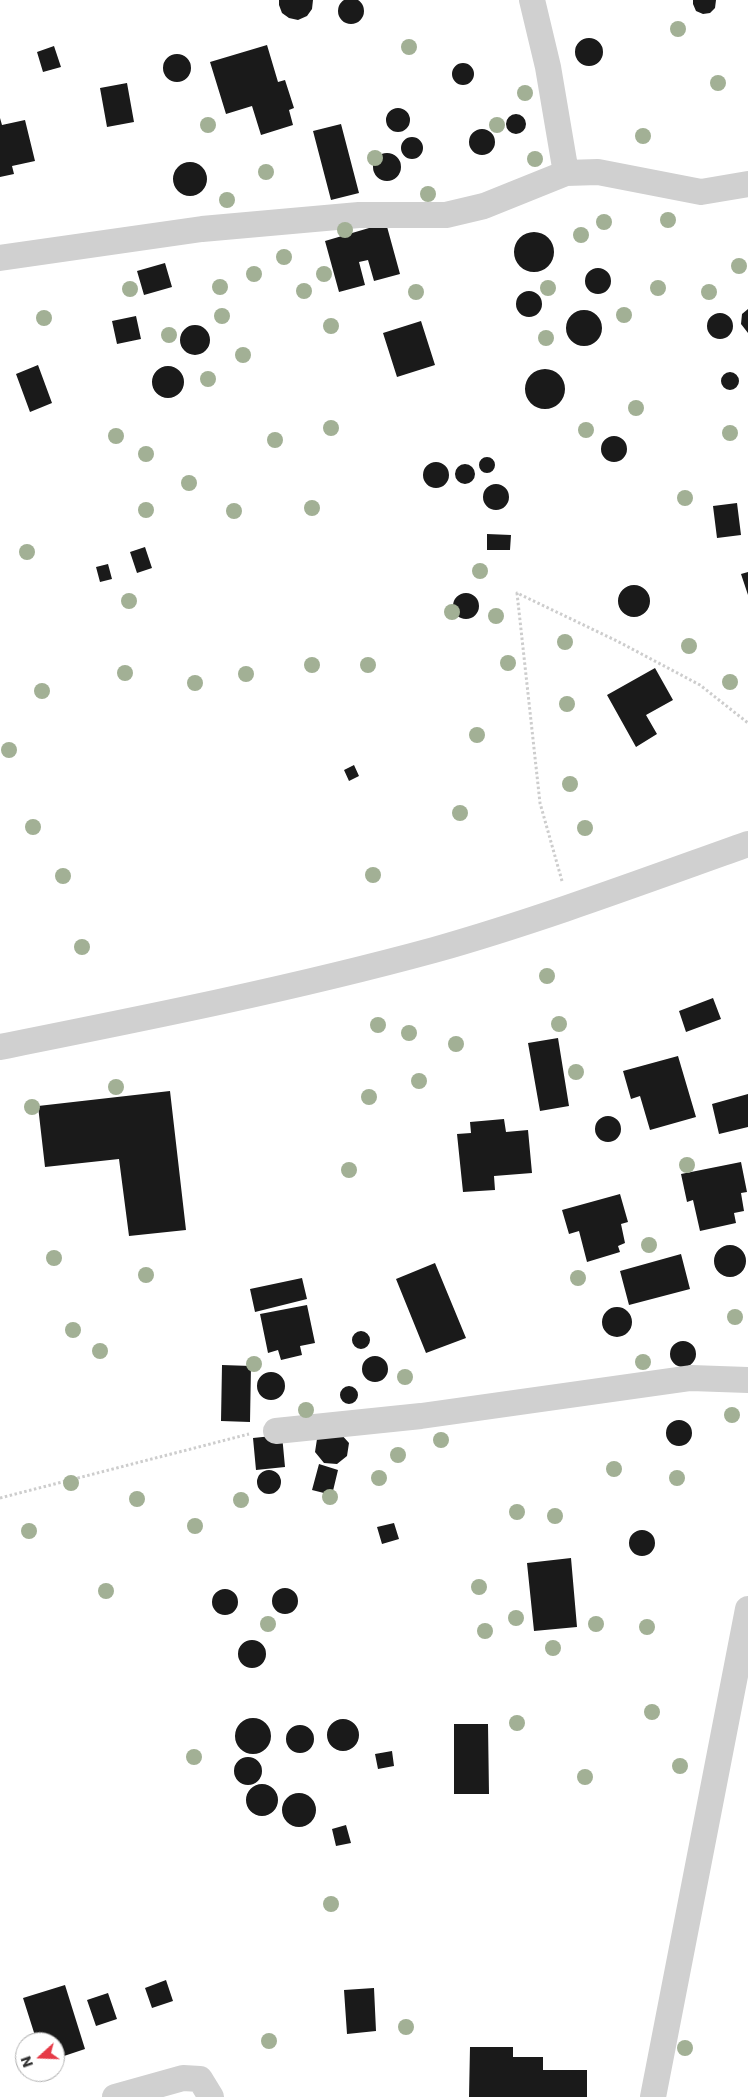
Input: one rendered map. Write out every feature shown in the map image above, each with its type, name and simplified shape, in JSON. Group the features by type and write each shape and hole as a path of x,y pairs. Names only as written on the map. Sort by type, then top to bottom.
{"street":[{"path":"532,0 548,67 566,173"},
{"path":"0,258 202,229 359,215 446,215 484,206 566,173 598,172 701,192 748,184"},
{"path":"0,1047 179,1011 307,982 434,950 570,908 748,844"},
{"path":"276,1431 421,1416 691,1378 748,1380"},
{"path":"653,2097 748,1609"},
{"path":"115,2097 183,2078 200,2079 210,2092 211,2097"}],"path":[{"path":"570,908 540,804 518,593 617,641 700,686 748,723"},
{"path":"0,1498 244,1435 276,1431"}],"building":[{"path":"351,-2 360,2 364,11 360,20 351,24 342,20 338,11 342,2"},
{"path":"279,0 313,0 312,9 307,16 298,20 289,18 282,13"},
{"path":"693,0 716,0 715,8 710,13 703,14 696,11"},
{"path":"589,38 599,42 603,52 599,62 589,66 579,62 575,52 579,42"},
{"path":"267,45 278,82 285,80 294,108 289,110 293,125 261,135 252,106 226,114 210,62"},
{"path":"54,46 61,67 43,72 37,52"},
{"path":"177,54 187,58 191,68 187,78 177,82 167,78 163,68 167,58"},
{"path":"463,63 471,66 474,74 471,82 463,85 455,82 452,74 455,66"},
{"path":"127,83 134,122 107,127 100,88"},
{"path":"398,108 403,109 409,115 409,125 403,131 398,132 393,131 387,125 386,120 387,115 393,109"},
{"path":"512,114 520,114 526,120 526,128 520,134 512,134 506,128 506,120"},
{"path":"0,118 2,125 25,120 35,161 12,166 14,174 0,177"},
{"path":"341,124 359,193 331,200 313,131"},
{"path":"482,129 491,133 495,142 491,151 482,155 473,151 469,142 473,133"},
{"path":"412,137 420,140 423,148 420,156 412,159 404,156 401,148 404,140"},
{"path":"387,153 397,157 401,167 397,177 387,181 377,177 373,167 377,157"},
{"path":"190,162 197,163 202,167 206,172 206,186 202,191 197,195 190,196 183,195 178,191 174,186 173,179 174,172 178,167 183,163"},
{"path":"386,223 400,274 374,281 368,260 359,262 365,285 339,292 325,241"},
{"path":"534,232 548,238 554,252 548,266 534,272 520,266 514,252 520,238"},
{"path":"165,263 172,287 144,295 137,271"},
{"path":"598,268 607,272 611,281 607,290 598,294 589,290 585,281 589,272"},
{"path":"529,291 538,295 542,304 538,313 529,317 520,313 516,304 520,295"},
{"path":"748,309 748,333 741,324 742,314"},
{"path":"584,310 591,311 597,315 601,321 601,335 597,341 591,345 584,346 577,345 571,341 567,335 566,328 567,321 571,315 577,311"},
{"path":"720,313 729,317 733,326 729,335 720,339 711,335 707,326 711,317"},
{"path":"136,316 141,339 117,344 112,321"},
{"path":"421,321 435,365 397,377 383,333"},
{"path":"195,325 206,329 210,340 206,351 195,355 184,351 180,340 184,329"},
{"path":"38,365 52,403 30,412 16,374"},
{"path":"168,366 174,367 179,371 183,376 183,388 179,393 174,397 168,398 162,397 157,393 153,388 152,382 153,376 157,371 162,367"},
{"path":"549,369 556,372 562,378 565,389 564,397 556,406 549,409 541,409 534,406 526,397 525,385 528,378 537,370"},
{"path":"726,372 734,372 739,377 737,388 726,390 721,385 721,377"},
{"path":"614,436 623,440 627,449 623,458 614,462 605,458 601,449 605,440"},
{"path":"487,457 493,459 495,465 493,471 487,473 481,471 479,465 481,459"},
{"path":"436,462 445,466 449,475 445,484 436,488 427,484 423,475 427,466"},
{"path":"465,464 472,467 475,474 472,481 465,484 458,481 455,474 458,467"},
{"path":"496,484 505,488 509,497 505,506 496,510 487,506 483,497 487,488"},
{"path":"737,503 741,535 717,538 713,506"},
{"path":"487,534 511,535 510,550 487,550"},
{"path":"145,547 152,568 137,573 130,552"},
{"path":"108,564 112,579 100,582 96,567"},
{"path":"748,572 748,595 741,574"},
{"path":"634,585 640,586 645,590 649,595 649,607 645,612 640,616 634,617 628,616 623,612 619,607 618,601 619,595 623,590 628,586"},
{"path":"466,593 475,597 479,606 475,615 466,619 457,615 453,606 457,597"},
{"path":"655,668 673,700 646,715 657,734 636,747 607,695"},
{"path":"354,765 359,776 349,781 344,770"},
{"path":"713,998 721,1019 686,1032 679,1011"},
{"path":"558,1038 569,1106 540,1111 528,1043"},
{"path":"678,1056 696,1117 650,1130 640,1096 631,1099 623,1071"},
{"path":"170,1091 186,1230 129,1236 119,1159 45,1167 38,1106"},
{"path":"748,1094 748,1127 719,1134 712,1104"},
{"path":"608,1116 617,1120 621,1129 617,1138 608,1142 599,1138 595,1129 599,1120"},
{"path":"504,1119 506,1132 528,1130 532,1173 494,1176 495,1190 463,1192 457,1134 471,1133 470,1122"},
{"path":"741,1162 747,1192 741,1193 744,1211 734,1213 736,1223 700,1231 693,1200 687,1202 681,1174"},
{"path":"620,1194 628,1222 621,1224 625,1243 618,1246 620,1252 587,1262 579,1231 569,1234 562,1210"},
{"path":"730,1245 742,1249 746,1261 742,1273 730,1277 718,1273 714,1261 718,1249"},
{"path":"681,1254 690,1289 629,1305 620,1271"},
{"path":"435,1263 466,1338 426,1353 396,1279"},
{"path":"302,1278 307,1299 255,1312 250,1289"},
{"path":"307,1305 315,1343 300,1346 302,1355 281,1360 278,1350 268,1353 260,1314"},
{"path":"617,1307 628,1311 632,1322 628,1333 617,1337 606,1333 602,1322 606,1311"},
{"path":"357,1331 365,1331 370,1336 368,1347 357,1349 352,1344 352,1336"},
{"path":"683,1341 692,1345 696,1354 692,1363 683,1367 674,1363 670,1354 674,1345"},
{"path":"375,1356 384,1360 388,1369 384,1378 375,1382 366,1378 362,1369 366,1360"},
{"path":"222,1365 251,1366 250,1422 221,1421"},
{"path":"271,1372 281,1376 285,1386 281,1396 271,1400 261,1396 257,1386 261,1376"},
{"path":"345,1386 353,1386 358,1391 356,1402 345,1404 340,1399 340,1391"},
{"path":"679,1420 688,1424 692,1433 688,1442 679,1446 670,1442 666,1433 670,1424"},
{"path":"340,1433 349,1443 347,1456 337,1464 324,1463 315,1452 317,1439"},
{"path":"282,1435 285,1467 256,1470 253,1438"},
{"path":"319,1464 338,1470 332,1495 312,1490"},
{"path":"269,1470 274,1471 280,1477 280,1487 274,1493 269,1494 264,1493 258,1487 257,1482 258,1477 264,1471"},
{"path":"394,1523 399,1539 382,1544 377,1527"},
{"path":"642,1530 651,1534 655,1543 651,1552 642,1556 633,1552 629,1543 633,1534"},
{"path":"571,1558 577,1627 534,1631 527,1563"},
{"path":"285,1588 294,1592 298,1601 294,1610 285,1614 276,1610 272,1601 276,1592"},
{"path":"225,1589 234,1593 238,1602 234,1611 225,1615 216,1611 212,1602 216,1593"},
{"path":"252,1640 262,1644 266,1654 262,1664 252,1668 242,1664 238,1654 242,1644"},
{"path":"253,1718 260,1719 266,1723 270,1729 270,1743 266,1749 260,1753 253,1754 246,1753 240,1749 236,1743 235,1736 236,1729 240,1723 246,1719"},
{"path":"343,1719 349,1720 354,1724 358,1729 358,1741 354,1746 349,1750 343,1751 337,1750 332,1746 328,1741 327,1735 328,1729 332,1724 337,1720"},
{"path":"454,1724 488,1724 489,1794 454,1794"},
{"path":"300,1725 310,1729 314,1739 310,1749 300,1753 290,1749 286,1739 290,1729"},
{"path":"392,1751 394,1766 378,1769 375,1754"},
{"path":"248,1757 258,1761 262,1771 258,1781 248,1785 238,1781 234,1771 238,1761"},
{"path":"262,1784 268,1785 273,1789 277,1794 277,1806 273,1811 268,1815 262,1816 256,1815 251,1811 247,1806 246,1800 247,1794 251,1789 256,1785"},
{"path":"299,1793 311,1798 316,1810 311,1822 299,1827 287,1822 282,1810 287,1798"},
{"path":"346,1825 351,1843 336,1846 332,1829"},
{"path":"166,1980 173,2001 152,2008 145,1988"},
{"path":"65,1985 85,2049 65,2056 65,2032 34,2032 23,1998"},
{"path":"374,1988 376,2031 347,2034 344,1990"},
{"path":"108,1993 117,2019 96,2026 87,2000"},
{"path":"470,2047 513,2047 513,2057 543,2057 543,2070 587,2070 587,2097 469,2097"}]}
